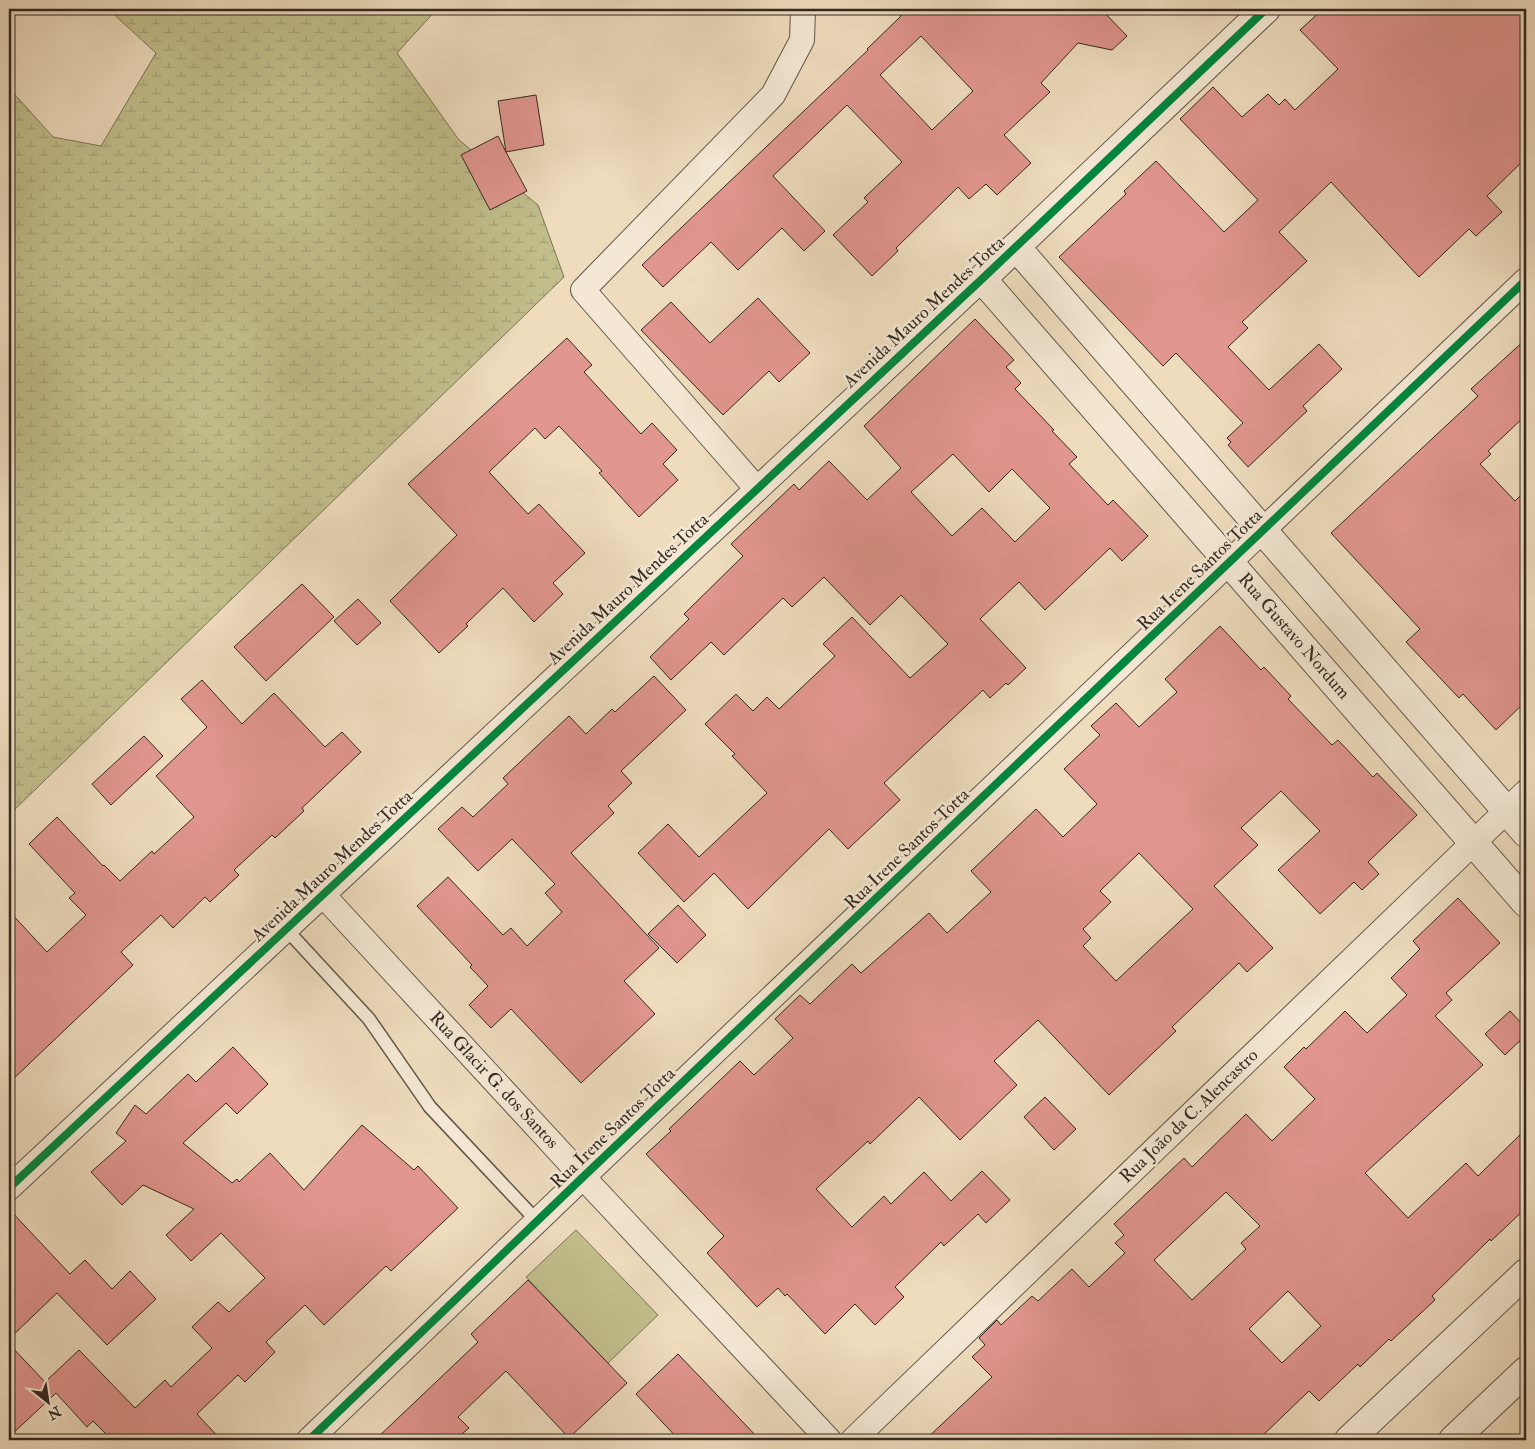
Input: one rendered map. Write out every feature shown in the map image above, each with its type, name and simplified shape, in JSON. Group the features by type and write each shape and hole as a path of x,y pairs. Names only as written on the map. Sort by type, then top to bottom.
{"street":[{"path":"757,489 583,290 773,95 802,40 803,9"},
{"name":"Avenida Mauro Mendes Totta","path":"9,1188 982,279 1266,9"},
{"path":"1016,247 1526,833"},
{"name":"Rua Gustavo Nordum","path":"982,279 1526,903"},
{"name":"Rua Irene Santos Totta","path":"309,1440 1526,280"},
{"name":"Rua João da C. Alencastro","path":"853,1440 1526,792"},
{"name":"Rua Glacir G. dos Santos","path":"323,895 829,1440"},
{"path":"1350,1440 1526,1273"},
{"path":"1453,1440 1526,1371"}],"lane":[{"path":"286,929 369,1019 430,1107 537,1221"}],"green space":[{"path":"108,9 437,9 397,53 459,140 538,205 564,277 9,815 9,88 53,137 101,146 156,53"},
{"path":"576,1230 658,1315 608,1363 526,1277"}],"building":[{"path":"895,9 1101,9 1127,36 1112,50 1078,43 1041,83 1050,92 1004,135 1031,163 997,195 986,184 969,199 958,187 896,248 898,251 872,276 833,235 868,202 864,198 902,162 847,105 773,176 825,231 804,251 782,228 738,270 711,242 663,287 642,265 868,50 901,16","holes":["921,36 973,91 932,130 880,75"]},
{"path":"1323,9 1526,9 1526,158 1487,196 1502,212 1476,236 1469,229 1419,277 1331,182 1279,232 1307,261 1242,322 1248,328 1228,347 1269,390 1319,344 1342,369 1303,406 1307,411 1248,467 1228,445 1231,442 1227,438 1243,423 1176,353 1163,366 1059,257 1126,194 1124,191 1156,161 1224,232 1258,200 1180,119 1213,87 1242,117 1268,94 1279,105 1285,99 1295,110 1338,69 1300,30"},
{"path":"536,95 544,145 506,152 498,101"},
{"path":"498,136 527,191 490,210 461,155"},
{"path":"758,298 810,353 779,382 769,371 723,415 641,330 671,302 710,343"},
{"path":"975,319 1014,360 1006,367 1021,383 1015,389 1077,457 1069,464 1108,505 1113,500 1148,536 1122,561 1110,548 1045,610 1019,582 980,619 1026,668 1008,685 1006,683 990,698 983,690 884,783 900,800 848,849 829,829 748,909 714,873 684,902 638,853 668,824 699,857 767,793 732,756 735,754 705,724 736,694 753,711 767,697 779,709 835,656 823,644 852,617 910,678 948,644 901,595 870,625 824,577 792,607 783,598 724,655 711,642 671,680 650,657 689,619 684,614 743,556 731,544 794,484 799,490 829,461 867,500 901,468 864,426","holes":["953,454 989,492 1012,469 1050,508 1015,542 982,508 952,536 911,492"]},
{"path":"567,338 592,365 584,372 641,434 652,423 677,450 663,464 678,480 639,517 599,473 602,471 559,426 545,439 535,428 489,472 528,514 539,504 585,553 553,583 563,594 534,622 503,588 466,624 468,626 439,653 390,601 457,535 408,484"},
{"path":"1526,339 1526,415 1488,451 1491,454 1480,464 1515,501 1526,490 1526,701 1496,730 1463,694 1459,698 1406,642 1420,629 1331,533 1478,396 1471,389"},
{"path":"302,584 334,617 266,681 234,647"},
{"path":"358,599 381,623 357,645 334,621"},
{"path":"1220,626 1261,670 1264,667 1291,696 1288,699 1332,745 1338,740 1373,777 1377,773 1417,815 1368,862 1379,874 1362,890 1354,882 1320,914 1278,870 1320,831 1281,791 1241,828 1258,845 1214,886 1273,948 1247,972 1239,963 1172,1027 1176,1031 1109,1095 1038,1020 994,1061 1017,1085 960,1140 919,1097 870,1144 868,1141 816,1189 852,1227 884,1196 891,1204 924,1172 951,1201 982,1171 1010,1200 986,1223 978,1214 944,1246 941,1242 895,1287 904,1297 875,1325 855,1304 825,1334 787,1294 785,1296 778,1288 757,1307 707,1253 724,1236 646,1154 671,1131 669,1129 740,1061 754,1075 793,1038 775,1019 800,995 810,1004 852,964 861,973 929,913 947,933 991,892 971,871 1036,809 1063,837 1097,804 1064,769 1100,735 1091,726 1116,703 1139,727 1177,692 1165,679","holes":["1139,853 1193,909 1116,981 1083,946 1091,938 1083,929 1111,902 1100,891"]},
{"path":"654,676 686,710 621,771 632,783 608,806 614,813 571,853 659,948 624,981 655,1014 581,1083 511,1009 491,1028 469,1005 488,986 470,967 472,965 417,906 448,877 503,935 511,928 527,946 562,912 545,893 555,884 512,839 478,871 438,829 462,807 473,817 508,784 503,778 569,716 586,734 612,709 615,712"},
{"path":"202,680 242,724 274,693 325,747 342,732 361,752 302,808 304,811 275,838 272,835 234,870 239,875 210,902 205,897 173,928 161,915 121,952 133,965 9,1083 9,911 47,952 86,915 69,898 75,893 29,844 57,817 103,866 120,881 152,851 154,854 194,817 156,776 207,727 181,699"},
{"path":"144,736 163,756 111,805 92,784"},
{"path":"1458,898 1500,943 1446,993 1452,1000 1435,1016 1483,1065 1365,1173 1408,1218 1466,1163 1478,1176 1526,1129 1526,1208 1491,1241 1490,1239 1432,1296 1435,1300 1391,1341 1389,1339 1360,1367 1358,1364 1319,1401 1309,1391 1258,1440 925,1440 992,1377 972,1357 985,1345 979,1338 997,1320 1001,1325 1032,1296 1038,1301 1072,1269 1089,1287 1125,1253 1115,1243 1124,1235 1114,1224 1184,1158 1192,1167 1246,1114 1272,1141 1315,1099 1284,1067 1304,1047 1306,1049 1345,1011 1367,1033 1407,995 1391,978 1420,949 1413,941","holes":["1226,1192 1260,1226 1241,1243 1246,1249 1192,1300 1154,1260","1288,1291 1321,1326 1282,1363 1249,1329"]},
{"path":"678,905 706,935 677,963 648,934"},
{"path":"1510,1011 1526,1028 1526,1035 1505,1055 1485,1034"},
{"path":"233,1047 268,1084 237,1114 226,1103 183,1143 232,1183 237,1179 239,1182 270,1153 304,1190 362,1125 414,1170 418,1166 458,1208 391,1271 386,1266 324,1325 305,1305 266,1342 275,1352 245,1382 238,1375 197,1414 221,1440 112,1440 93,1421 87,1427 56,1393 9,1437 9,1344 45,1382 79,1350 135,1408 165,1380 171,1387 212,1348 192,1327 218,1302 229,1312 265,1278 221,1233 191,1261 166,1235 194,1209 143,1185 122,1205 91,1172 126,1141 116,1133 135,1105 146,1114 188,1074 196,1082"},
{"path":"1045,1097 1076,1129 1054,1150 1024,1117"},
{"path":"9,1209 70,1274 85,1260 112,1289 130,1271 156,1299 107,1345 57,1293 9,1339"},
{"path":"528,1280 627,1383 569,1438 506,1371 458,1417 469,1428 455,1440 375,1440 478,1342 471,1334"},
{"path":"678,1354 760,1440 679,1440 636,1394"}],"cycle path":[{"path":"9,1188 982,279 1266,9"},
{"path":"309,1440 1526,280"}]}
